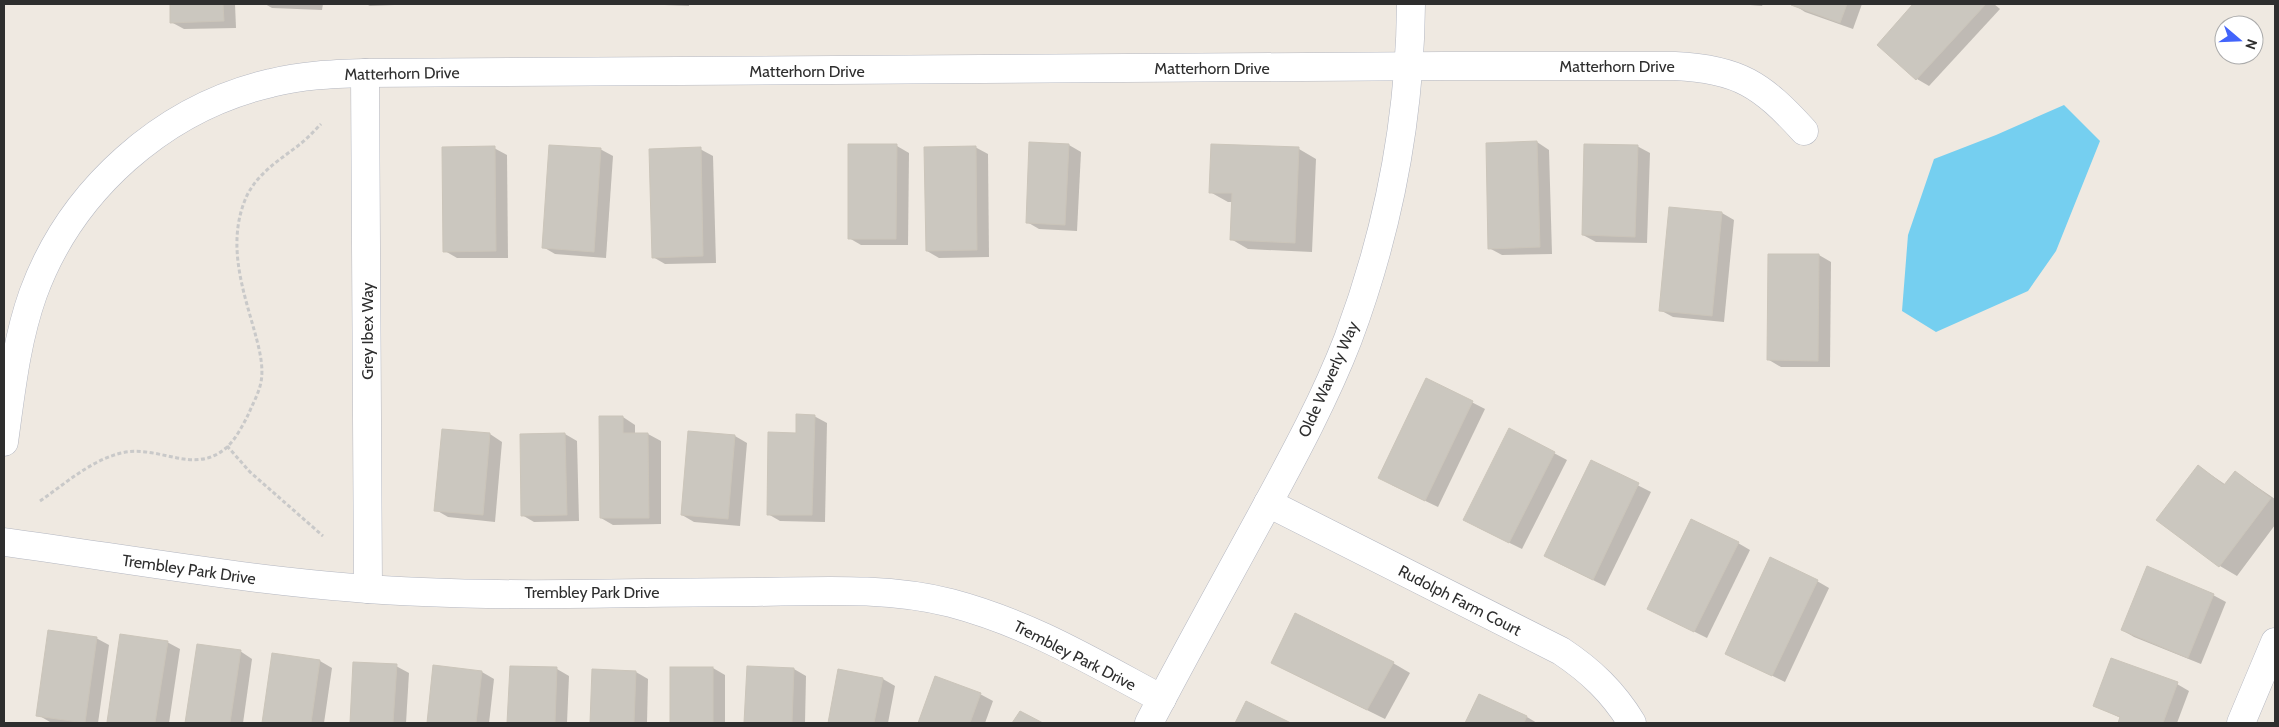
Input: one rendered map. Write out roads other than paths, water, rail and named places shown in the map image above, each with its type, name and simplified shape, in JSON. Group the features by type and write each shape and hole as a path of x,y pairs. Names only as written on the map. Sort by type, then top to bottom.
{"street":[{"name":"Olde Waverly Way","path":"1149,723 1268,504 1332,378 1362,299 1394,177 1400,141 1409,67 1411,4"},
{"name":"Matterhorn Drive","path":"4,442 14,364 22,328 34,293 48,259 88,197 111,172 168,127 238,93 270,83 300,77 365,73 1409,67 1703,68 1730,74 1756,86 1778,103 1804,131"},
{"name":"Grey Ibex Way","path":"365,73 368,589"},
{"name":"Rudolph Farm Court","path":"1268,504 1561,651 1586,667 1606,686 1632,723"},
{"name":"Trembley Park Drive","path":"4,542 265,580 368,589 467,593 844,591 881,592 916,596 950,603 1017,624 1051,639 1162,699"},
{"path":"2240,723 2275,642"}],"water":[{"path":"2064,105 2100,141 2056,251 2028,291 1936,332 1902,311 1908,235 1934,159 1996,135"}]}
